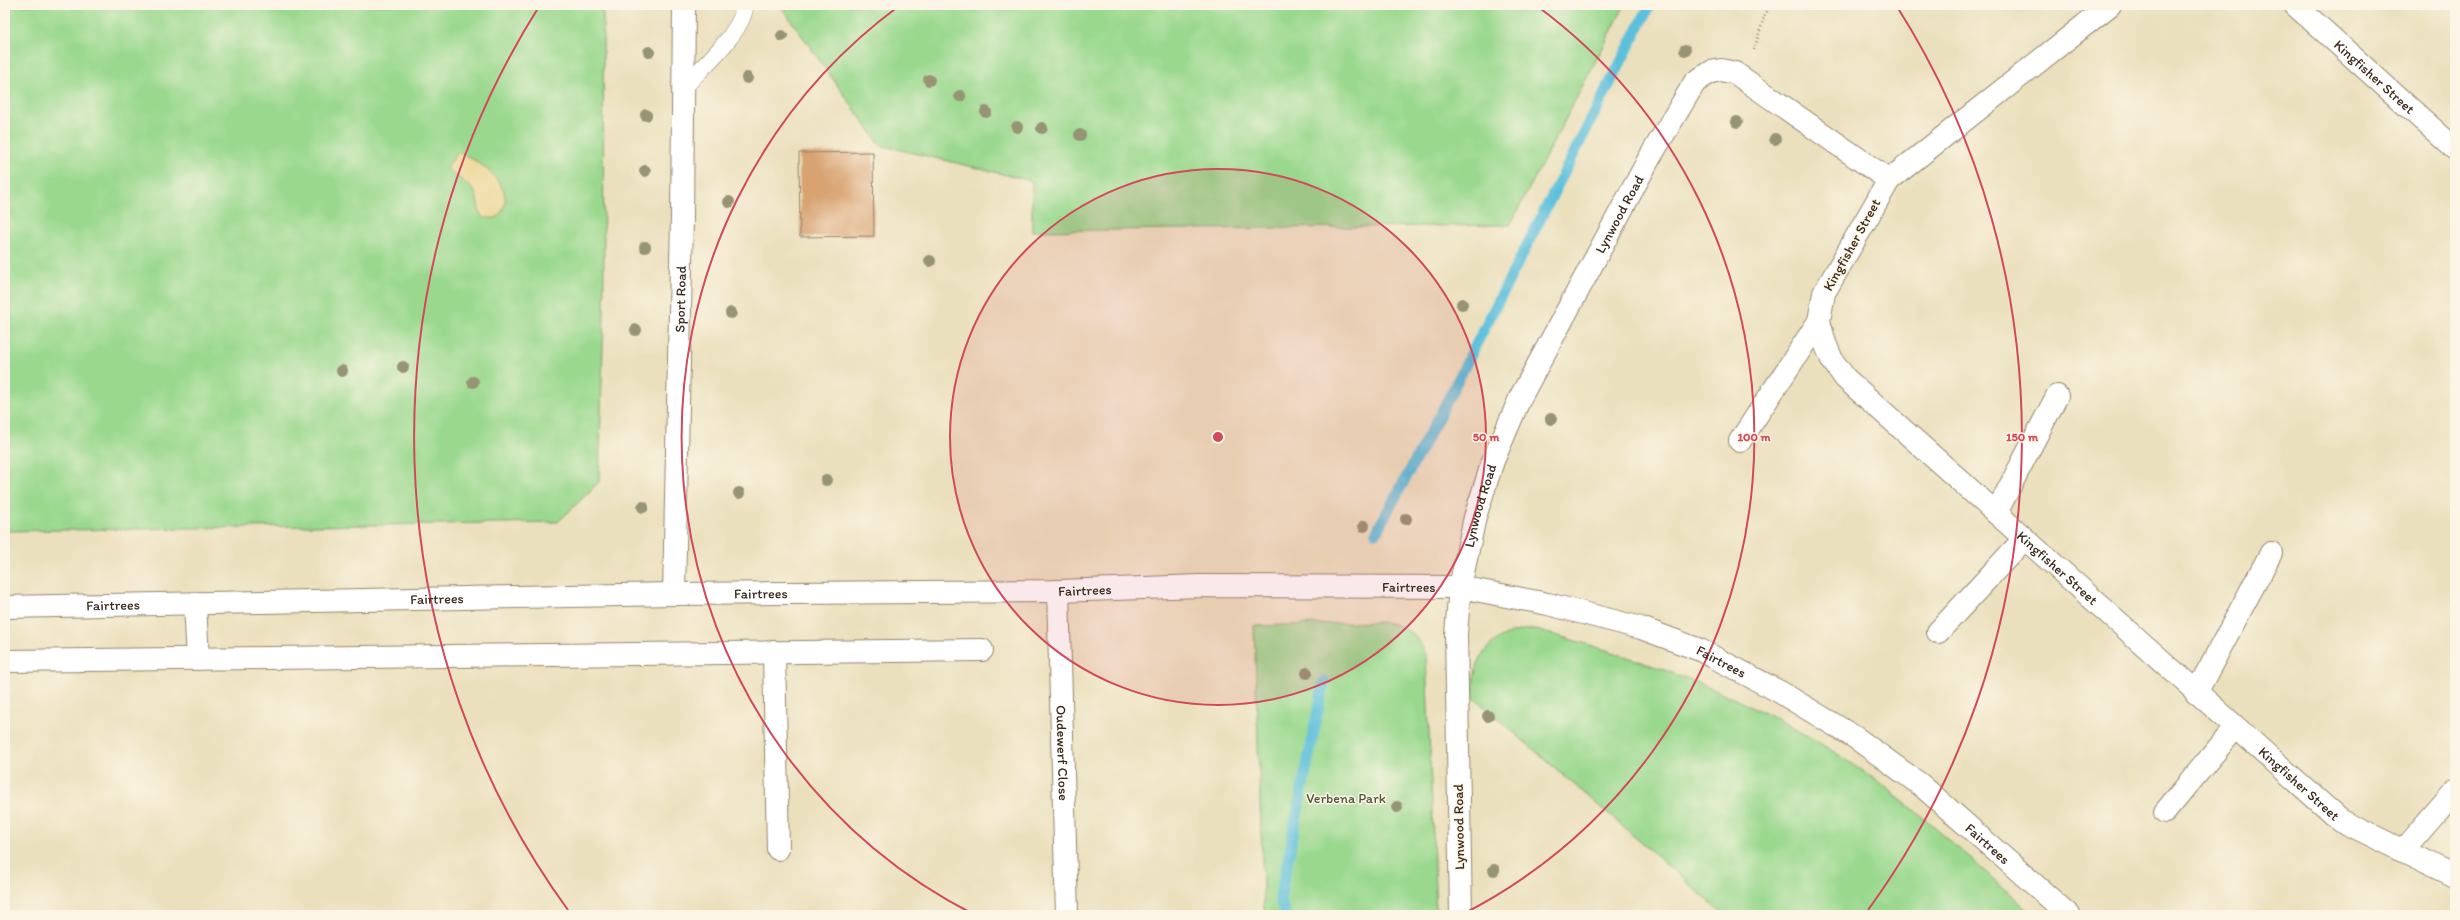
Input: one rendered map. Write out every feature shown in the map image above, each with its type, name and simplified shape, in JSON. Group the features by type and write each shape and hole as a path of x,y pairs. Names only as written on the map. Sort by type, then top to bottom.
{"street":[{"name":"Sport Road","path":"674,594 684,87 684,5"},
{"name":"Kingfisher Street","path":"2110,5 1889,180 1824,293 1820,320 1832,360 1845,378 2235,728 2340,820 2455,876"},
{"name":"Kingfisher Street","path":"2295,5 2455,149"},
{"name":"Lynwood Road","path":"1461,915 1456,634 1460,587 1475,517 1493,461 1506,429 1650,156 1695,82 1711,72 1721,70 1735,72 1746,80"},
{"path":"1746,80 1889,180"},
{"path":"1740,440 1820,320"},
{"path":"1996,513 2057,396"},
{"path":"1938,632 2024,539"},
{"path":"2196,693 2272,553"},
{"name":"Fairtrees","path":"5,607 674,594 1058,591 1200,586 1460,587 1548,604 1648,630 1700,650 1780,692 1856,738 1921,785 2069,915"},
{"name":"Oudewerf Close","path":"1058,591 1067,915"},
{"path":"195,604 198,659"},
{"path":"5,661 982,650"},
{"path":"774,652 778,849"},
{"path":"2165,812 2235,728"},
{"path":"2402,851 2455,790"}],"lane":[{"path":"684,87 739,24 745,5"}],"path":[{"path":"1746,80 1764,14 1772,5"}],"green space":[{"path":"5,5 603,5 604,311 599,482 558,522 5,531"},
{"path":"780,5 1625,5 1510,225 1032,231 1032,181 880,145"},
{"name":"Verbena Park","path":"1381,622 1403,627 1414,635 1426,654 1436,915 1264,915 1254,626"},
{"path":"1532,629 1630,658 1679,675 1773,717 1818,742 1861,769 1902,800 2034,915 1725,915 1473,697 1476,670 1480,659 1487,649 1495,641 1505,636 1518,631"}],"sand":[{"path":"458,153 478,162 488,170 502,188 505,199 503,209 496,218 484,218 481,215 474,191 468,184 447,167"}],"building":[{"path":"873,152 874,236 800,237 799,153"}],"waterway":[{"path":"1376,533 1444,407 1650,5"},
{"path":"1285,915 1280,898 1324,681"}]}
